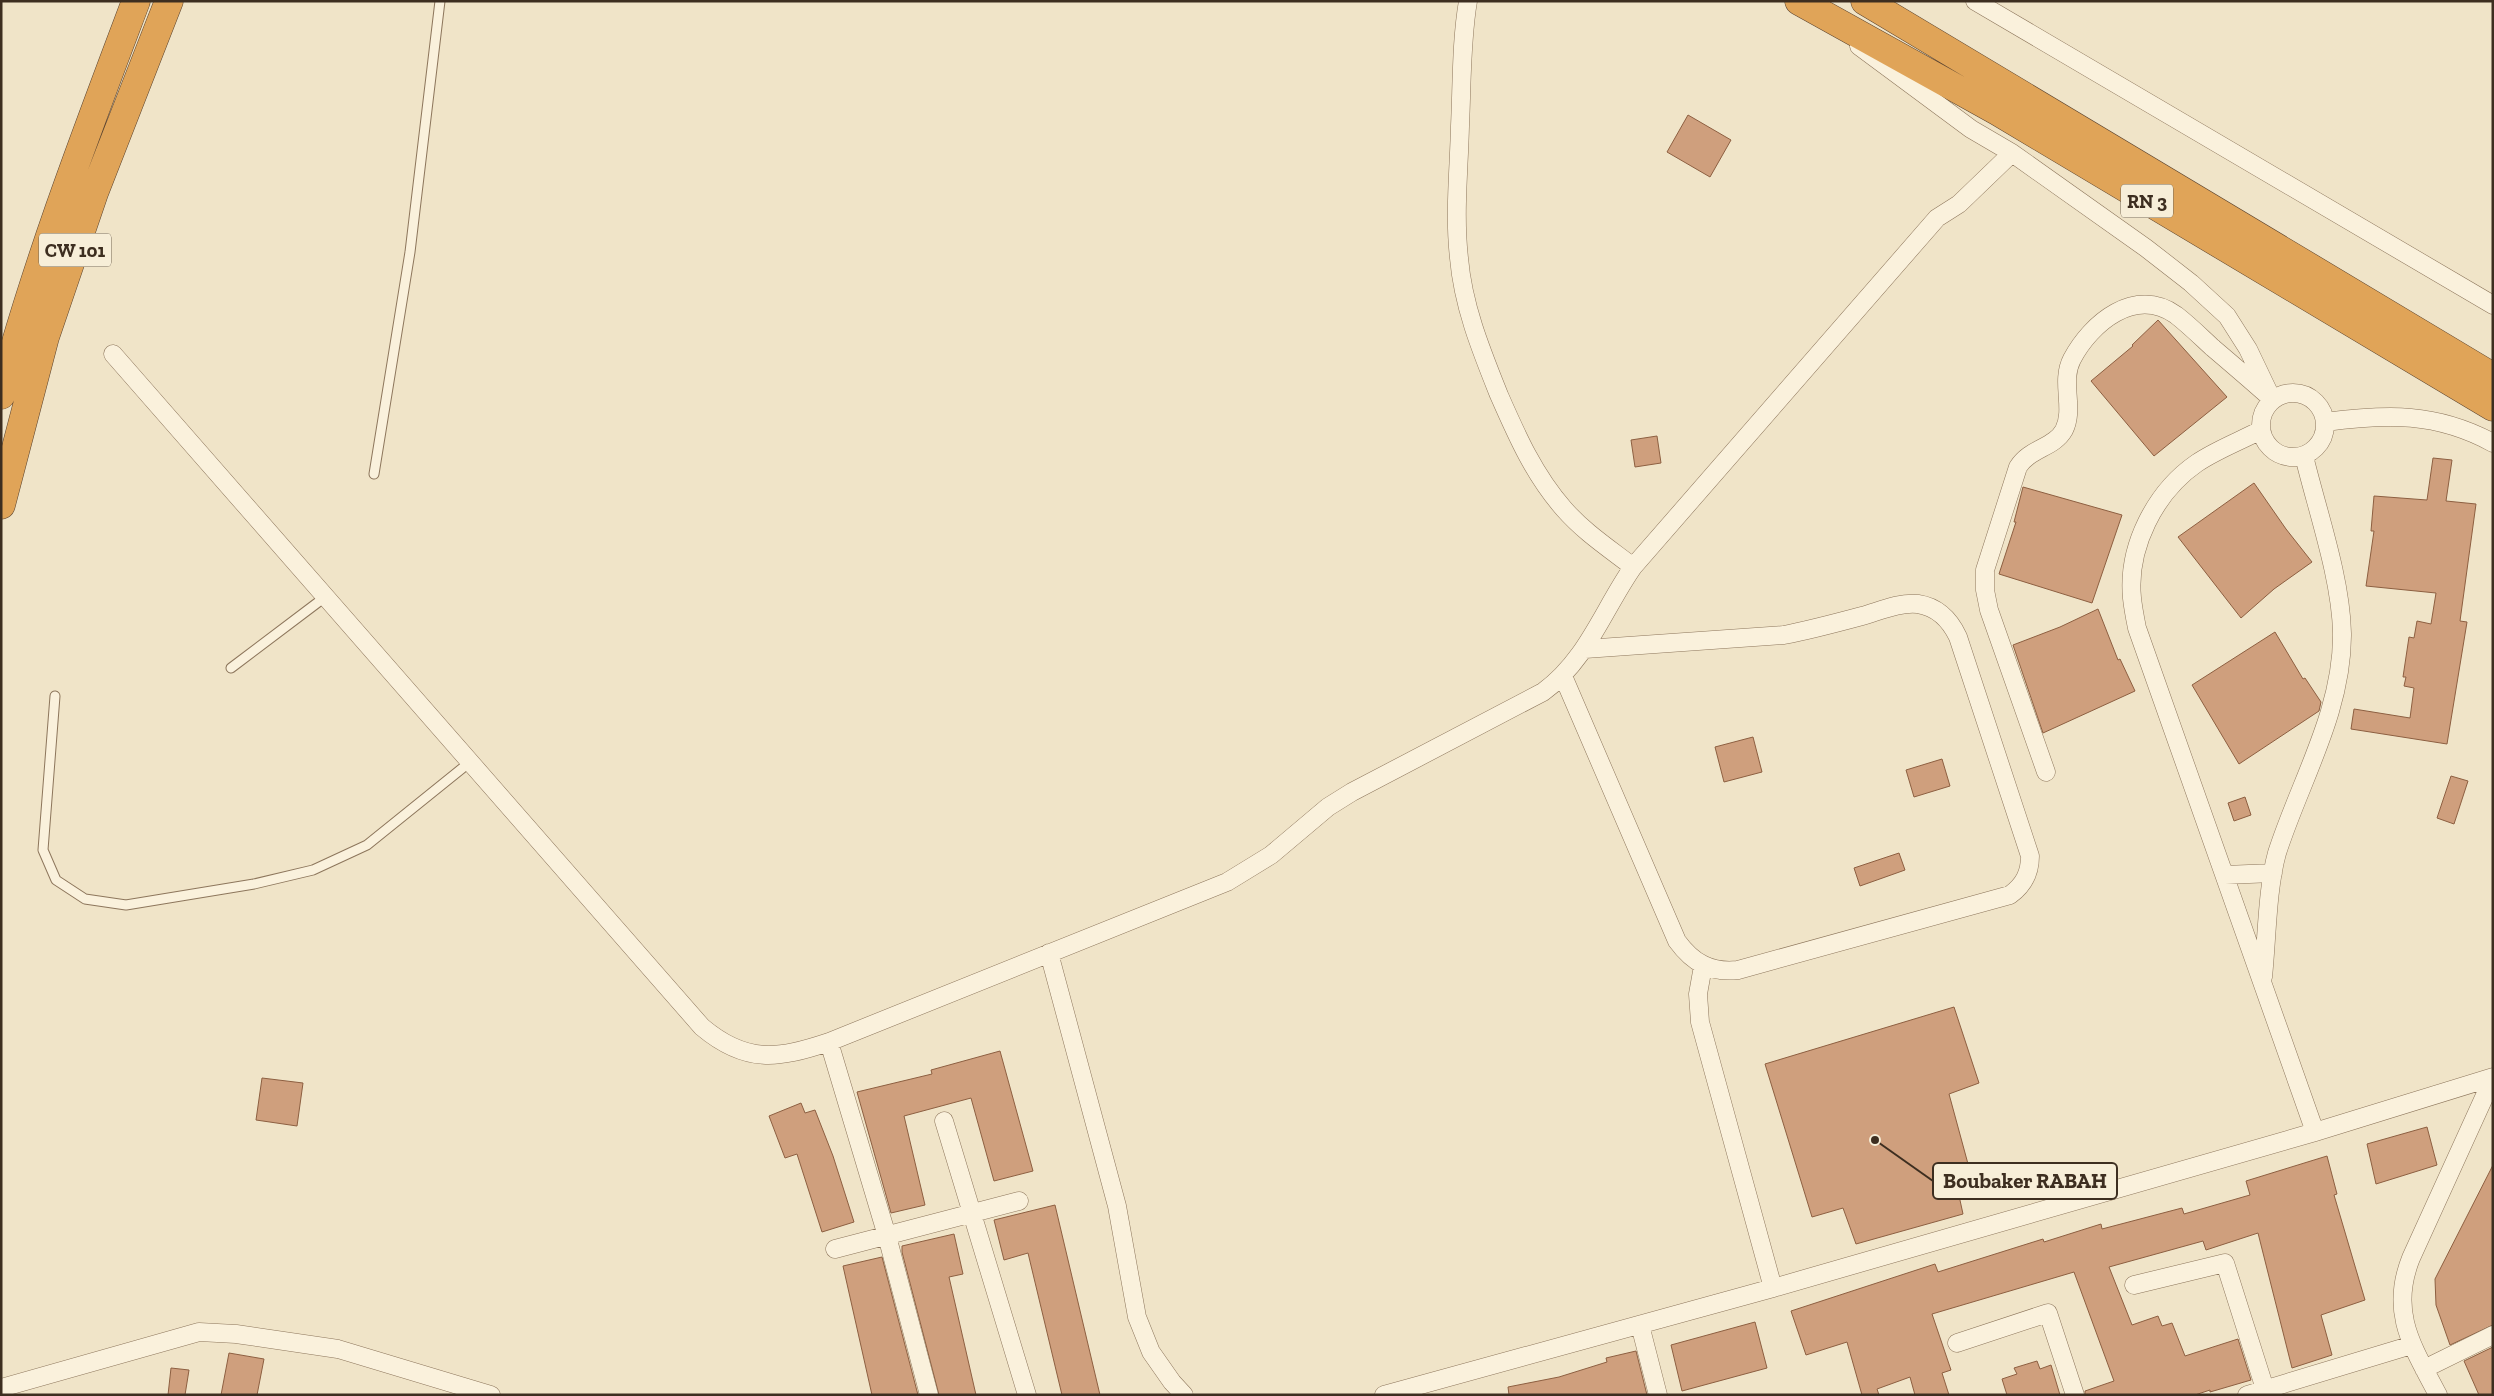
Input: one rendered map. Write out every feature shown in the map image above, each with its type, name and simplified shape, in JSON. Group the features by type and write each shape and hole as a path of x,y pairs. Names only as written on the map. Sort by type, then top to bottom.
{"highway":[{"name":"CW 101","path":"1,395 22,321 104,85 136,1"},
{"name":"CW 101","path":"1,505 48,328 94,193 169,1"},
{"name":"RN 3","path":"1865,1 2493,377"},
{"name":"RN 3","path":"1808,7 1997,111 2493,407"}],"street":[{"path":"1468,1 1463,48 1457,229 1463,287 1469,315 1489,370 1520,443 1533,467 1565,511 1585,530 1634,567"},
{"path":"1975,1 2493,305"},
{"path":"1808,7 1971,129 2012,153 2146,248 2191,283 2227,316 2248,350 2273,400"},
{"path":"113,354 691,1014 715,1038 745,1052 779,1056 829,1042 1227,882 1271,856 1328,807 1352,792 1543,692 1563,676 1585,649 1610,602 1634,567 1937,218 1959,204 2012,153"},
{"path":"2046,772 1989,610 1985,590 1985,570 2018,466 2027,455 2059,437 2066,425 2066,377 2071,360 2104,318 2127,307 2152,306 2175,315 2273,400"},
{"path":"2287,393 2303,394 2316,402 2326,422 2320,443 2304,456 2288,457 2273,451 2261,430 2264,410 2273,400 2287,393"},
{"path":"2326,422 2370,416 2420,418 2459,427 2493,442"},
{"path":"2261,430 2197,463 2173,483 2154,508 2140,536 2133,566 2132,597 2137,628 2315,1132"},
{"path":"2262,984 2273,873 2280,845 2331,709 2339,670 2342,634 2339,597 2304,456"},
{"path":"1563,676 1677,941 1692,960 1703,966 1720,970 1738,970 2010,896 2022,885 2029,871 2030,856 1958,637 1954,628 1939,612 1920,604 1910,604 1784,635 1585,649"},
{"path":"2225,875 2273,873"},
{"path":"1048,953 1117,1206 1137,1317 1156,1360 1184,1395"},
{"path":"1703,966 1698,994 1700,1022 1773,1288"},
{"path":"829,1042 888,1236 929,1395"},
{"path":"1384,1395 1773,1288 2315,1132 2488,1088"},
{"path":"2438,1395 2412,1345 2402,1315 2401,1299 2406,1271 2488,1088"},
{"path":"944,1121 1027,1395"},
{"path":"835,1249 972,1215 1019,1201"},
{"path":"2134,1284 2225,1263 2265,1389"},
{"path":"1957,1343 2048,1314 2075,1395"},
{"path":"1640,1325 1658,1395"},
{"path":"1,1388 199,1332 236,1334 338,1349 491,1395"},
{"path":"2424,1369 2493,1335"},
{"path":"2247,1395 2412,1345"}],"lane":[{"path":"374,474 410,252 440,1"},
{"path":"231,668 325,597"},
{"path":"55,696 43,850 56,880 85,899 126,905 254,884 313,870 367,844 470,762"}],"building":[{"path":"1688,115 1731,140 1710,177 1667,152"},
{"path":"2158,320 2227,397 2154,456 2091,381 2133,346"},
{"path":"1657,436 1661,463 1635,467 1631,440"},
{"path":"2433,458 2452,460 2446,501 2476,504 2460,621 2467,622 2447,744 2351,729 2354,709 2410,718 2414,688 2404,686 2406,677 2403,677 2409,637 2414,638 2417,621 2431,624 2436,593 2366,586 2374,531 2371,531 2374,496 2427,500"},
{"path":"2254,483 2312,562 2274,589 2241,618 2178,537"},
{"path":"2023,487 2122,515 2092,603 1999,574 2016,522 2014,522"},
{"path":"2098,609 2118,660 2120,659 2135,691 2043,733 2013,645 2060,627"},
{"path":"2275,632 2303,679 2305,678 2321,702 2319,711 2239,764 2192,685"},
{"path":"1753,737 1762,772 1724,782 1715,747"},
{"path":"1942,759 1950,786 1914,797 1906,770"},
{"path":"2451,776 2468,781 2454,824 2437,818"},
{"path":"2245,797 2251,815 2234,821 2228,803"},
{"path":"1899,853 1905,870 1860,886 1854,868"},
{"path":"1954,1007 1979,1083 1949,1094 1974,1186 1958,1191 1963,1214 1856,1244 1843,1208 1812,1217 1765,1064"},
{"path":"1000,1051 1033,1171 994,1181 971,1098 904,1116 925,1205 891,1213 857,1092 932,1074 931,1070"},
{"path":"262,1078 303,1083 297,1126 256,1120"},
{"path":"801,1103 805,1113 815,1110 833,1156 854,1222 822,1232 797,1154 785,1158 769,1116"},
{"path":"2427,1127 2437,1165 2376,1184 2367,1144"},
{"path":"2327,1156 2337,1194 2334,1195 2365,1300 2321,1315 2332,1355 2292,1368 2258,1233 2206,1250 2203,1241 2109,1267 2132,1325 2158,1316 2162,1326 2172,1323 2185,1356 2238,1339 2251,1380 2210,1392 2210,1390 2195,1395 2085,1395 2085,1391 2114,1381 2074,1272 1932,1314 1951,1370 1942,1373 1949,1395 1915,1395 1910,1377 1877,1389 1879,1395 1862,1395 1847,1342 1806,1355 1791,1311 1935,1264 1938,1272 2043,1239 2044,1242 2101,1224 2102,1229 2182,1208 2184,1214 2250,1195 2246,1181"},
{"path":"2493,1165 2493,1325 2450,1345 2436,1305 2435,1279"},
{"path":"1055,1205 1100,1395 1062,1395 1028,1253 1004,1260 994,1220"},
{"path":"954,1234 963,1274 949,1277 976,1395 939,1395 902,1252 902,1246"},
{"path":"882,1257 918,1395 872,1395 843,1266"},
{"path":"1755,1322 1767,1368 1682,1391 1671,1345"},
{"path":"2493,1347 2493,1395 2479,1395 2464,1361"},
{"path":"1636,1351 1647,1395 1509,1395 1508,1387 1559,1377 1607,1362 1606,1358"},
{"path":"229,1353 264,1359 257,1395 221,1395"},
{"path":"2037,1361 2040,1369 2051,1365 2060,1395 2007,1395 2002,1379 2017,1374 2014,1368"},
{"path":"171,1368 189,1370 185,1395 168,1395"}],"place":[{"name":"Boubaker RABAH","path":"1875,1140"}]}
